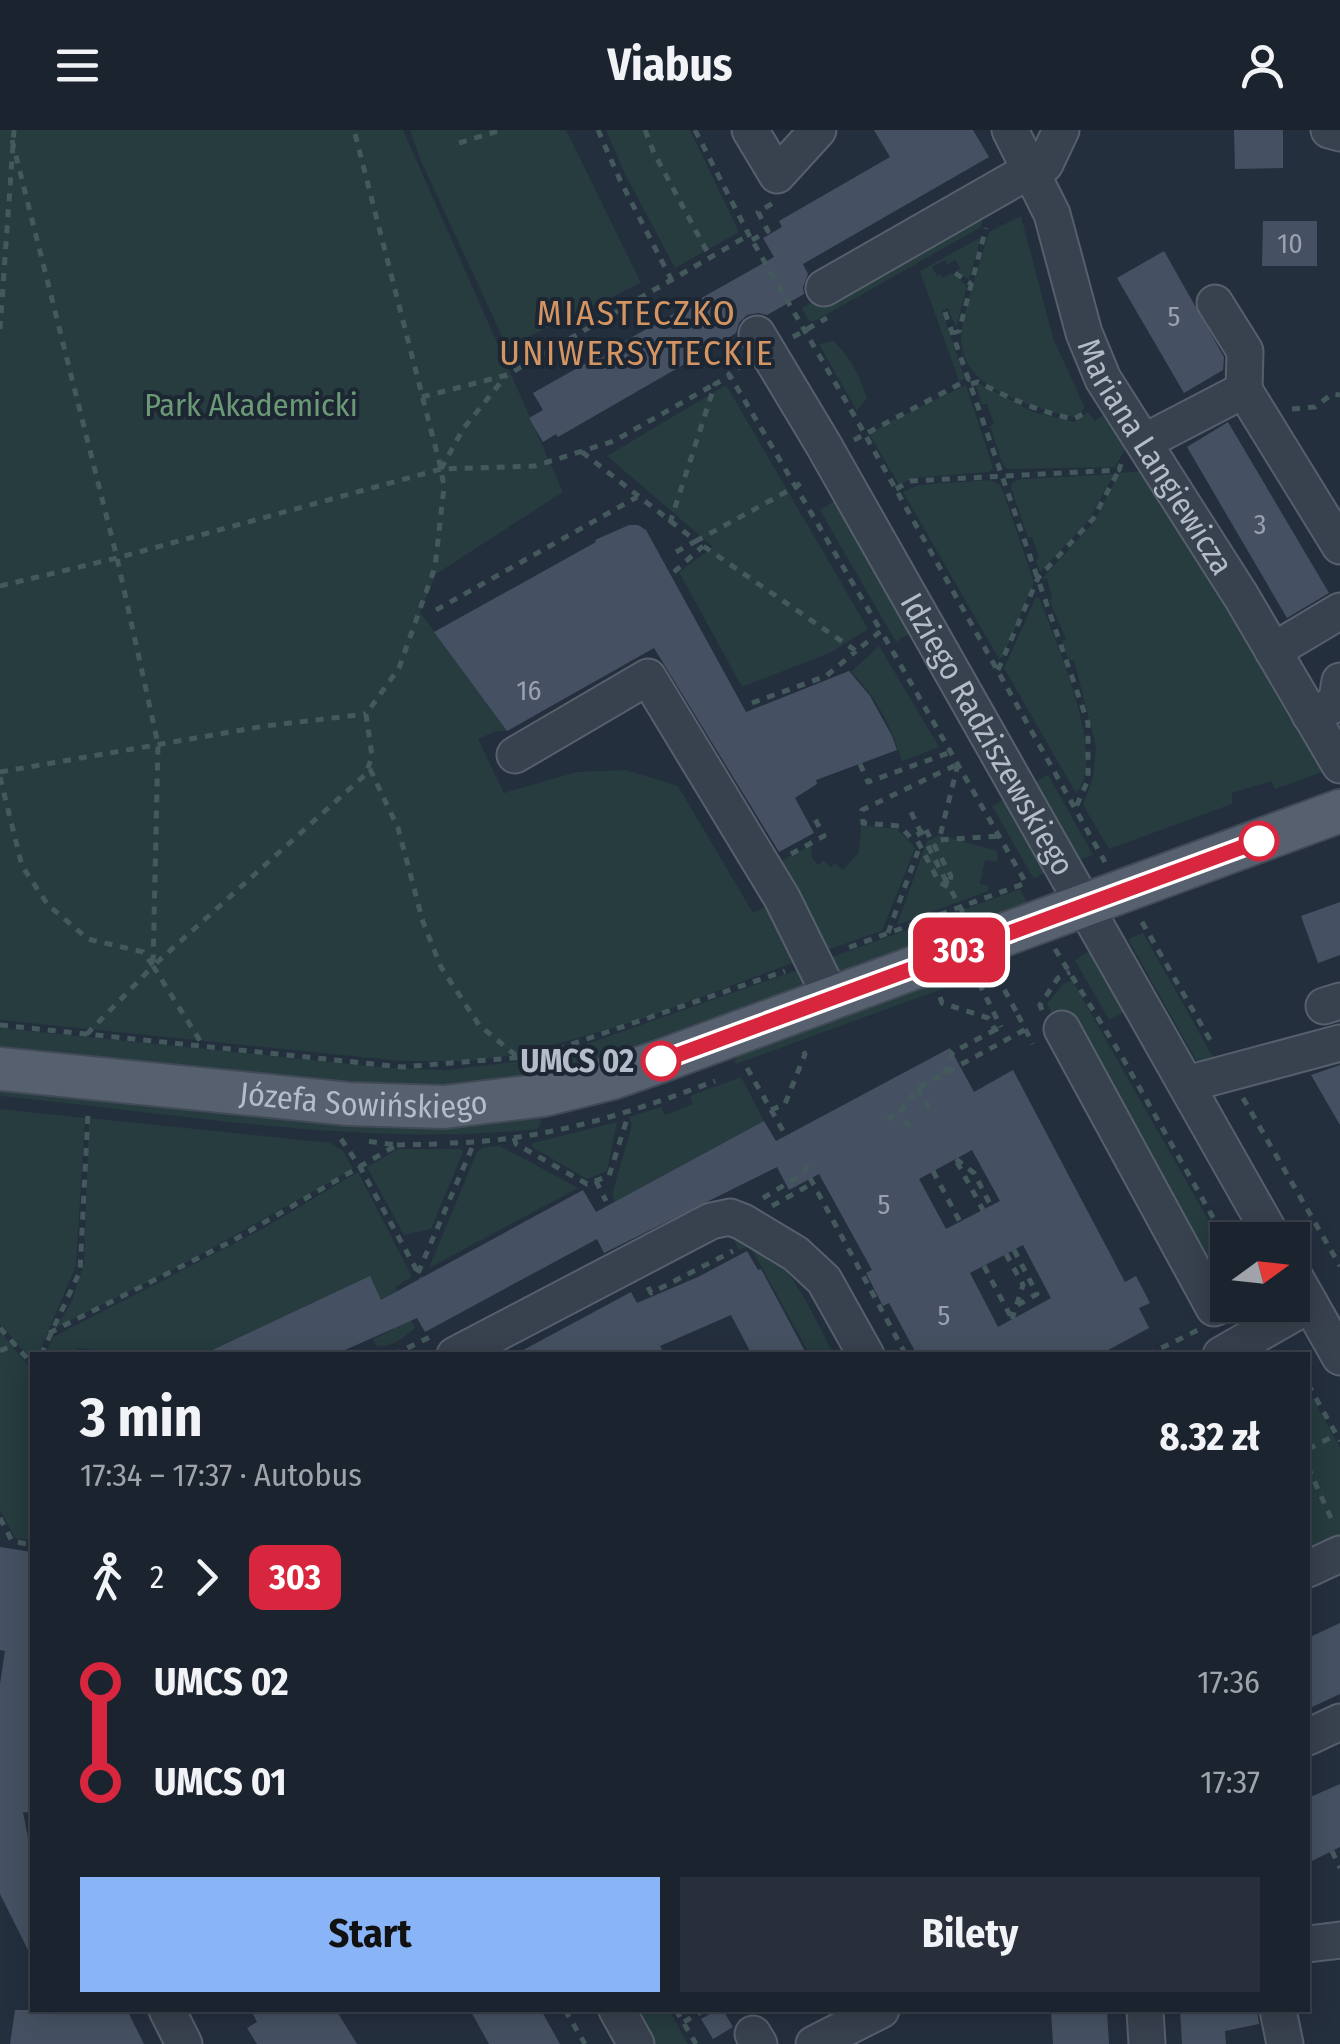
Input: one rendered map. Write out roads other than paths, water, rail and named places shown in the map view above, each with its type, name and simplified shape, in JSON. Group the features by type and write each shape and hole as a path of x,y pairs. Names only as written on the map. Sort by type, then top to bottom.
{"main road":[{"name":"Józefa Sowińskiego","path":"0,1069 349,1104 444,1107 500,1102 612,1078 822,979 1089,884 1340,811"}],"street":[{"path":"750,130 777,174 818,130"},
{"name":"Mariana Langiewicza","path":"1010,130 1038,167 1084,334 1138,455 1273,651 1340,765"},
{"path":"824,288 1038,167 1061,130"},
{"path":"1329,130 1340,133"},
{"path":"1215,303 1245,351 1252,401 1340,546"},
{"name":"Idziego Radziszewskiego","path":"762,342 1089,884 1186,1084 1264,1222"},
{"path":"1138,455 1252,401"},
{"path":"1273,651 1340,611"},
{"path":"514,756 648,677 774,885 822,979"},
{"path":"1310,714 1336,704 1340,681"},
{"path":"1062,1030 1210,1301"},
{"path":"1186,1084 1340,1043"},
{"path":"460,1352 710,1220 752,1210 824,1280 864,1352"},
{"path":"1310,1304 1340,1356"},
{"path":"1234,1347 1278,1322"},
{"path":"1310,1568 1340,1554"},
{"path":"1310,1736 1340,1722"},
{"path":"1310,1944 1340,1940"},
{"path":"168,2012 184,2044"},
{"path":"619,2012 636,2044"},
{"path":"814,2044 877,2012"},
{"path":"1145,2012 1148,2044"},
{"path":"1278,2012 1284,2044"}],"place":[{"name":"UMCS 02","path":"661,1061"}],"district":[{"name":"MIASTECZKO UNIWERSYTECKIE","path":"637,333"}],"park label":[{"name":"Park Akademicki","path":"251,405"}]}
